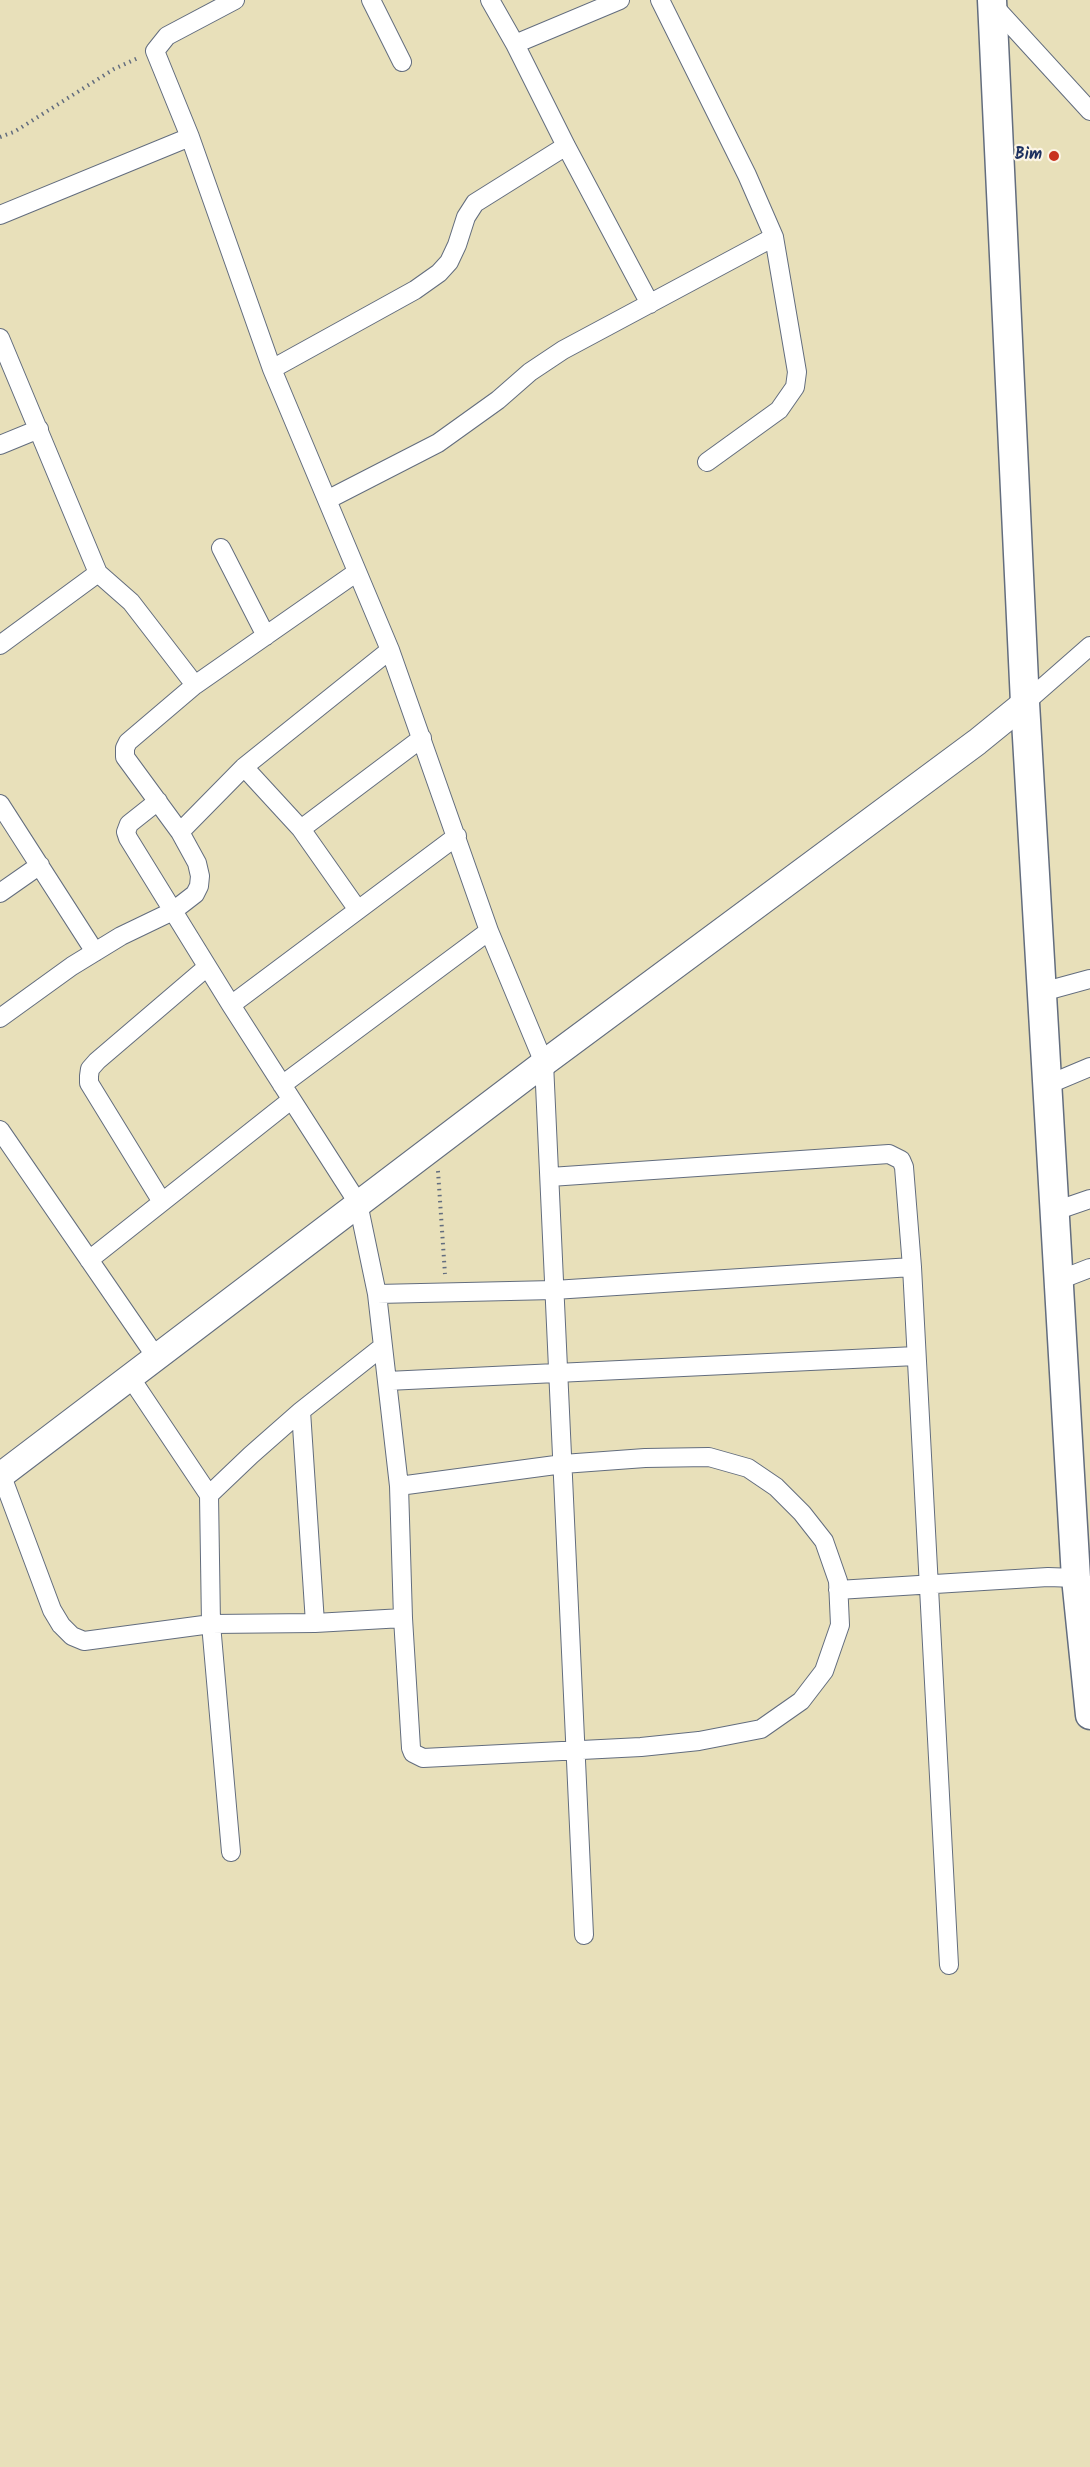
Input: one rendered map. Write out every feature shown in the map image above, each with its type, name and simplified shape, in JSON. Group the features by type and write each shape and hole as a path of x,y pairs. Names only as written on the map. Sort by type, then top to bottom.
{"main road":[{"path":"993,3 1025,703 1059,1280 1081,1505 1076,1578 1090,1715"}],"street":[{"path":"371,0 402,62"},
{"path":"490,0 650,304"},
{"path":"515,44 620,0"},
{"path":"660,0 747,175 774,237 797,372 795,387 779,410 706,462"},
{"path":"224,2 167,36 155,51 190,137 272,369 390,650 489,931 544,1062 584,1935"},
{"path":"993,3 1090,111"},
{"path":"0,215 190,137"},
{"path":"272,369 415,290 439,273 449,262 466,217 475,203 566,147"},
{"path":"327,500 438,443 498,400 530,372 563,350 774,237"},
{"path":"0,338 98,573 132,602 195,685"},
{"path":"0,444 39,429"},
{"path":"221,548 266,636"},
{"path":"0,1018 48,982 95,952 173,911 195,894 200,876 197,863 180,832 125,757 128,742 195,685 357,572"},
{"path":"0,645 98,573"},
{"path":"403,1618 315,1623 211,1624 84,1641 72,1636 61,1625 52,1610 1,1474 544,1062 977,742 1090,646"},
{"path":"180,832 244,767 390,650"},
{"path":"301,829 422,738"},
{"path":"244,767 301,829 358,910"},
{"path":"158,801 129,824 126,832 207,968 358,1203 376,1294 399,1486 403,1618 413,1753 423,1758 640,1747 699,1741 761,1729 801,1701 824,1671 840,1625 838,1590 824,1541 802,1513 776,1487 748,1468 709,1458 645,1458 563,1464 399,1486"},
{"path":"0,804 95,952"},
{"path":"231,1005 457,836"},
{"path":"0,893 40,866"},
{"path":"89,1260 162,1202 287,1092 489,931"},
{"path":"162,1202 89,1083 88,1076 90,1069 97,1061 207,968"},
{"path":"1042,992 1090,979"},
{"path":"1047,1085 1090,1067"},
{"path":"0,1130 156,1357"},
{"path":"550,1177 888,1154 896,1156 904,1167 912,1266 949,1965"},
{"path":"1055,1211 1090,1199"},
{"path":"376,1294 554,1290 912,1266"},
{"path":"1059,1280 1090,1268"},
{"path":"209,1495 301,1412 382,1347"},
{"path":"387,1381 916,1356"},
{"path":"130,1377 209,1495 211,1624 231,1852"},
{"path":"301,1412 315,1623"},
{"path":"838,1590 1048,1577 1076,1578"}],"path":[{"path":"0,137 14,132 114,69 155,51"},
{"path":"436,1144 447,1293"}],"place":[{"name":"Bim","path":"1054,156"}]}
